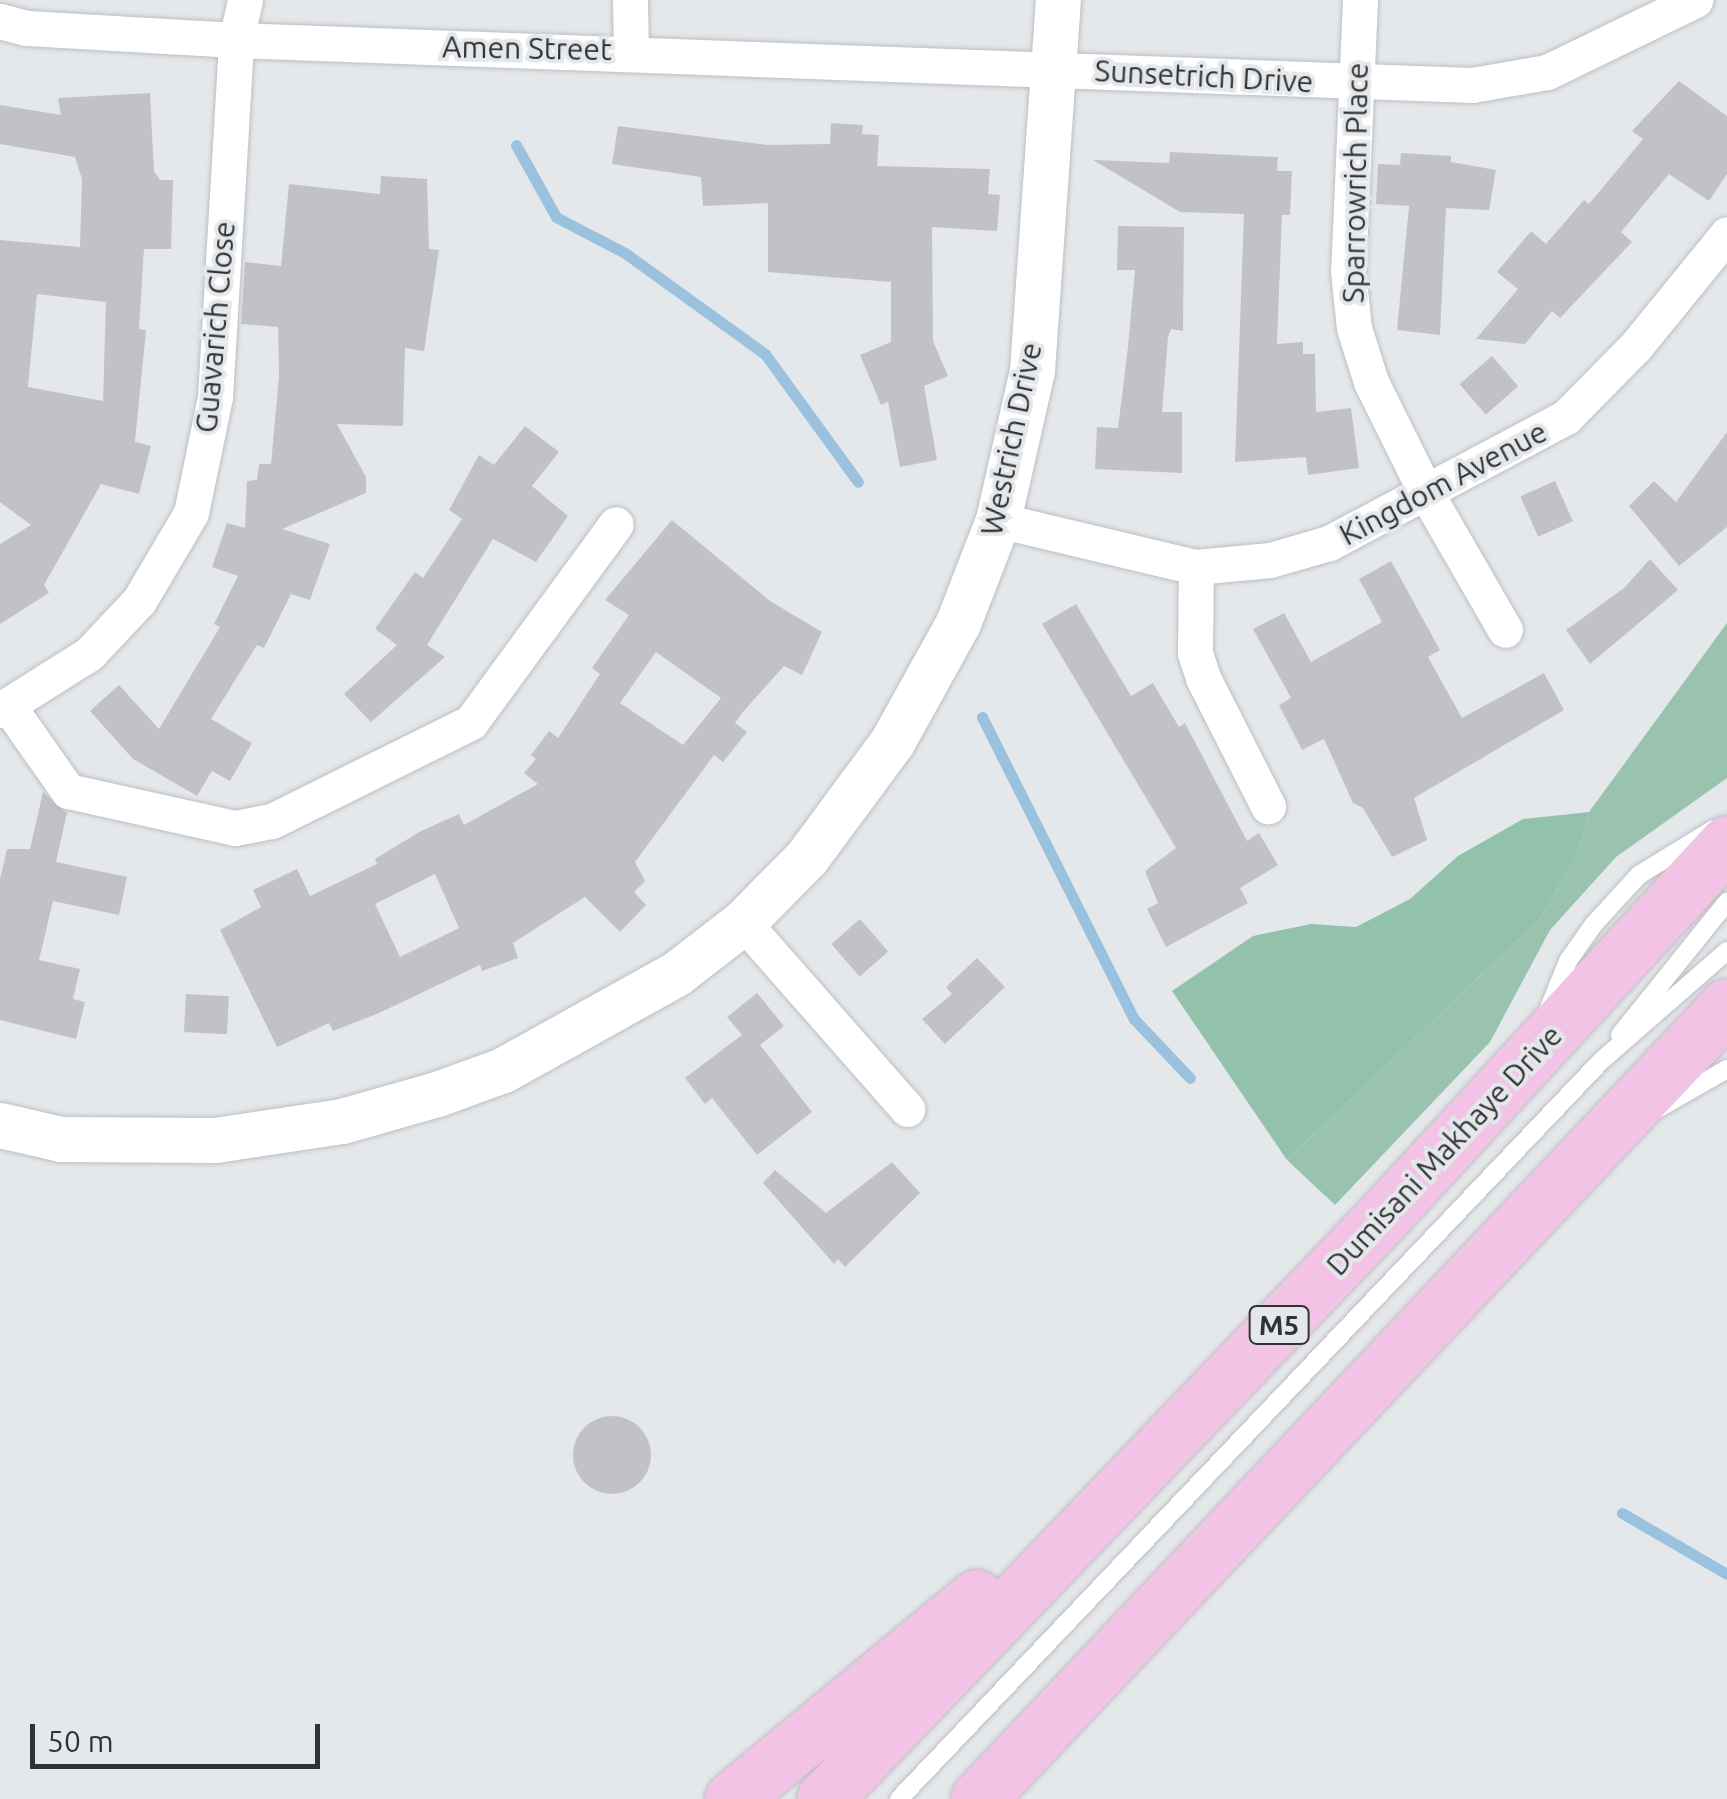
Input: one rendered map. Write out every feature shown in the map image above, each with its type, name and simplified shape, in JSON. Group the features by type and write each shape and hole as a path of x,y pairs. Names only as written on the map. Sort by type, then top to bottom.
{"main road":[{"name":"Dumisani Makhaye Drive","path":"824,1799 1533,1056 1727,843"},
{"path":"978,1799 1727,1006"},
{"path":"732,1799 1184,1423"}],"street":[{"name":"Guavarich Close","path":"5,709 89,654 139,601 191,513 215,398 236,40 245,0"},
{"path":"630,0 630,50"},
{"name":"Westrich Drive","path":"0,1125 61,1139 214,1140 342,1121 503,1070 676,974 743,922 808,857 892,742 958,624 998,520 1032,370 1058,0"},
{"name":"Sparrowrich Place","path":"1360,0 1348,271 1354,328 1371,382 1426,494 1505,630"},
{"name":"Sunsetrich Drive","path":"1055,68 1354,86 1472,85 1547,72 1696,0"},
{"name":"Amen Street","path":"0,21 27,28 236,40 630,50 1055,68"},
{"name":"Kingdom Avenue","path":"998,520 1196,566 1298,554 1426,494 1566,417 1636,346 1727,234"},
{"path":"5,709 68,791 110,806 236,828 272,822 471,722 616,524"},
{"path":"1196,566 1195,653 1212,703 1268,806"},
{"path":"743,922 907,1109"}],"lane":[{"path":"1533,1056 1554,989 1594,924 1639,875 1727,821"},
{"path":"1602,1060 1727,902"},
{"path":"899,1799 1602,1060 1727,950"},
{"path":"1604,1134 1727,1069"}],"green space":[{"path":"1727,623 1727,778 1616,857 1550,930 1490,1042 1335,1205 1287,1160 1540,919 1578,853 1589,812"},
{"path":"1589,812 1578,853 1540,919 1287,1160 1172,991 1253,936 1311,924 1356,927 1410,899 1458,856 1523,819"}],"building":[{"path":"1679,81 1727,116 1727,174 1709,201 1669,174 1621,232 1632,242 1560,318 1552,311 1525,344 1476,339 1518,289 1497,272 1531,231 1546,244 1584,200 1589,204 1643,139 1632,131"},
{"path":"150,93 154,171 160,180 173,180 171,249 144,249 139,329 146,330 135,442 151,446 139,494 101,484 44,585 49,593 0,624 0,544 31,525 0,502 0,240 80,247 82,179 75,157 0,144 0,105 61,115 58,98","holes":["37,294 106,302 103,401 28,387"]},
{"path":"831,123 863,125 862,134 879,135 877,166 990,169 988,194 1000,195 997,231 932,227 933,341 948,376 924,386 937,460 900,467 888,402 881,405 860,355 891,342 891,282 768,272 768,203 703,206 701,177 612,164 618,126 767,145 830,144"},
{"path":"1170,152 1278,157 1277,171 1292,171 1290,215 1282,215 1277,344 1303,342 1303,354 1315,354 1316,412 1351,408 1359,468 1308,475 1306,457 1235,462 1244,214 1180,212 1093,160 1169,163"},
{"path":"1401,153 1451,156 1451,162 1496,170 1489,210 1446,208 1440,335 1397,330 1409,206 1376,204 1378,164 1400,165"},
{"path":"381,176 427,179 429,249 439,250 424,351 405,348 403,426 337,424 366,477 366,493 282,529 330,544 310,600 291,594 264,648 257,645 211,719 252,743 230,781 212,771 197,796 133,759 90,711 119,685 159,729 220,627 214,624 238,576 212,567 227,523 245,528 247,481 257,480 259,464 271,464 279,376 278,327 241,324 245,262 281,266 289,184 380,194"},
{"path":"1118,226 1184,227 1183,331 1171,329 1168,337 1162,412 1182,412 1182,473 1095,469 1097,427 1118,428 1128,347 1135,270 1117,270"},
{"path":"1492,356 1518,386 1486,414 1460,384"},
{"path":"525,426 559,452 532,486 568,516 536,562 493,539 427,645 445,657 371,722 344,694 397,645 375,629 415,572 423,578 462,519 449,510 479,455 494,465"},
{"path":"1727,432 1727,527 1679,566 1629,506 1654,481 1676,502"},
{"path":"1555,481 1573,521 1538,537 1520,496"},
{"path":"672,520 770,601 822,632 802,675 784,666 742,713 735,723 747,732 723,762 714,755 635,862 645,881 634,892 646,905 620,932 585,897 513,943 518,958 482,971 480,965 379,1013 333,1031 329,1023 277,1047 220,930 261,907 253,890 297,869 310,896 377,864 375,859 421,831 459,814 464,825 538,784 524,773 536,759 531,755 549,731 558,738 600,674 592,668 629,615 605,600","holes":["656,652 721,698 683,745 620,703","435,874 459,928 400,957 375,904"]},
{"path":"1650,559 1678,590 1590,664 1566,630 1624,588"},
{"path":"1391,561 1440,650 1428,657 1462,718 1544,673 1564,710 1414,798 1427,840 1392,857 1363,808 1353,803 1324,739 1302,750 1279,705 1291,698 1253,629 1284,613 1311,662 1382,622 1359,579"},
{"path":"1076,604 1131,696 1153,683 1179,727 1185,723 1247,841 1259,833 1278,865 1240,888 1248,903 1166,947 1147,909 1158,903 1145,871 1176,848 1042,624"},
{"path":"43,792 67,813 56,862 127,877 119,915 53,901 39,960 80,969 73,999 85,1002 76,1039 0,1020 0,879 7,849 30,849"},
{"path":"860,919 888,951 860,976 831,944"},
{"path":"977,958 1005,987 945,1044 922,1019 952,994 946,987"},
{"path":"757,993 784,1026 760,1045 812,1112 757,1155 712,1098 705,1104 685,1078 742,1035 727,1017"},
{"path":"186,994 229,996 227,1034 184,1032"},
{"path":"892,1162 920,1193 845,1267 838,1259 834,1264 763,1183 775,1170 826,1213"},
{"path":"612,1416 627,1419 639,1428 648,1440 648,1470 639,1482 627,1491 612,1494 597,1491 585,1482 576,1470 573,1455 576,1440 585,1428 597,1419"}],"waterway":[{"path":"516,145 556,217 625,253 765,354 858,482"},
{"path":"982,717 1134,1019 1190,1078"},
{"path":"1622,1513 1727,1574"}]}
